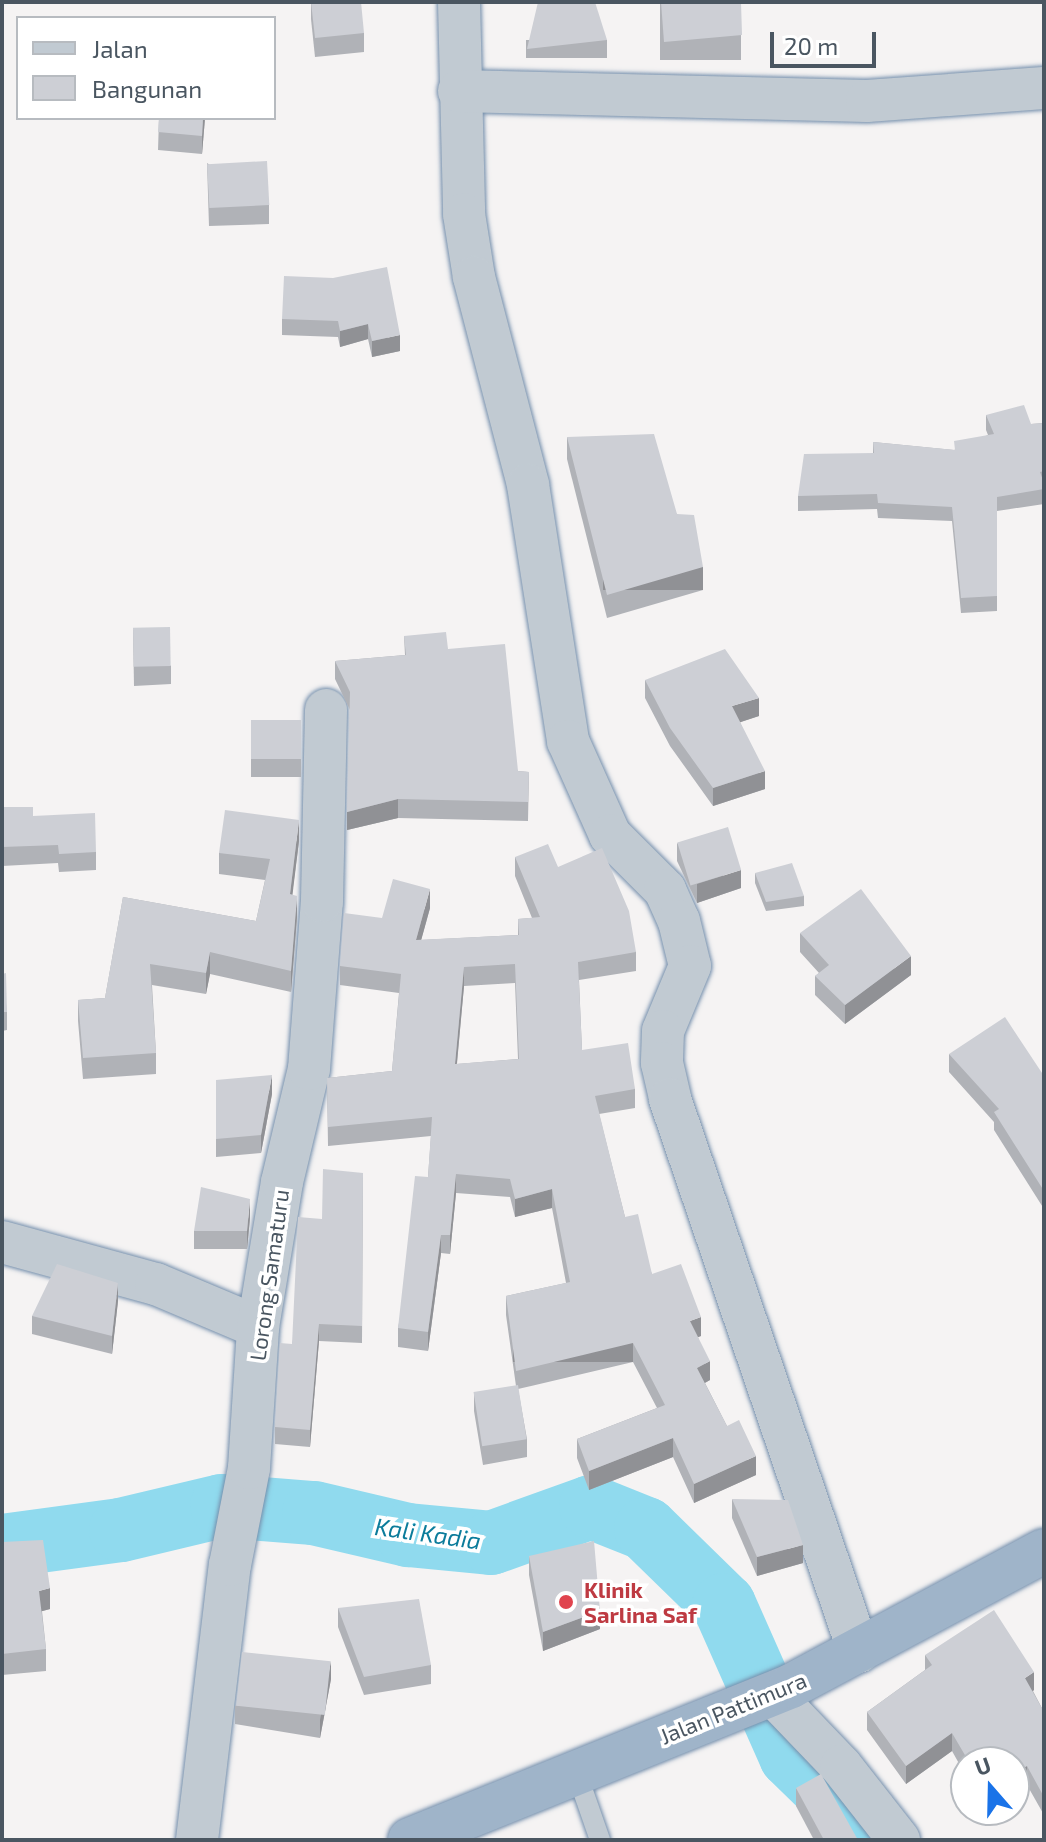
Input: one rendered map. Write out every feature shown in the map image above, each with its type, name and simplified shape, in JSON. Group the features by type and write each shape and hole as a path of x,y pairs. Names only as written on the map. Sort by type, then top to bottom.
{"highway":[{"name":"Jalan Pattimura","path":"410,1840 769,1695 848,1658 1044,1551"}],"street":[{"path":"459,2 464,214 474,277 528,485 568,741 610,835 665,890 679,921 690,966 663,1031 662,1063 670,1099 848,1658"},
{"path":"459,91 867,101 1044,88"},
{"name":"Lorong Samaturu","path":"197,1840 230,1565 249,1468 258,1327 282,1182 309,1069 322,901 326,710"},
{"path":"2,1242 156,1284 258,1327"},
{"path":"769,1695 841,1766 899,1840"}],"lane":[{"path":"576,1771 600,1840"}],"building":[{"path":"311,2 361,2 364,33 315,38"},
{"path":"538,2 595,2 607,40 527,49"},
{"path":"661,2 741,2 742,35 664,42"},
{"path":"159,120 203,120 202,136 158,132"},
{"path":"267,161 269,205 209,208 207,164"},
{"path":"387,267 400,335 372,341 368,324 340,331 338,321 282,319 284,276 333,278"},
{"path":"1024,405 1031,424 1044,423 1044,471 1040,472 1044,489 997,497 997,596 961,598 952,507 878,503 877,494 798,496 804,454 874,453 873,442 955,450 954,441 994,434 986,415"},
{"path":"654,434 677,514 694,515 703,567 607,595 567,437"},
{"path":"170,627 171,666 134,667 133,628"},
{"path":"446,632 448,649 505,644 518,771 529,772 528,802 398,799 347,812 350,692 335,661 406,655 404,636"},
{"path":"725,649 759,698 732,706 765,771 713,788 670,728 645,680"},
{"path":"251,720 301,720 301,759 251,759"},
{"path":"2,807 33,807 33,816 95,813 96,852 59,854 58,845 2,847"},
{"path":"225,810 299,820 290,894 297,896 291,971 210,952 206,973 150,964 156,1053 83,1058 78,1000 105,998 123,897 256,921 270,859 219,853"},
{"path":"728,827 741,870 690,886 677,842"},
{"path":"548,844 558,867 602,848 629,911 636,952 578,962 582,1050 628,1043 635,1089 595,1096 625,1217 638,1214 652,1274 681,1264 701,1317 690,1321 710,1361 697,1368 727,1426 739,1420 756,1456 694,1484 673,1438 589,1471 577,1439 665,1405 633,1343 516,1371 506,1296 570,1282 552,1189 515,1199 510,1179 456,1174 450,1235 441,1235 428,1332 398,1328 415,1176 428,1177 432,1117 328,1127 327,1078 392,1071 401,974 340,966 344,913 382,918 393,879 430,889 416,940 519,935 518,919 540,917 515,857","holes":["515,964 519,1059 455,1064 464,967"]},
{"path":"792,863 804,896 766,902 755,873"},
{"path":"861,889 911,956 845,1005 815,976 829,965 800,933"},
{"path":"6,973 7,1012 2,1012 2,974"},
{"path":"1005,1017 1044,1076 1044,1191 994,1112 999,1109 949,1054"},
{"path":"272,1075 261,1135 216,1139 216,1080"},
{"path":"323,1169 363,1173 362,1326 319,1324 310,1430 275,1427 280,1343 292,1344 298,1217 322,1219"},
{"path":"201,1187 250,1199 247,1231 194,1231"},
{"path":"57,1264 118,1283 112,1336 32,1316"},
{"path":"518,1385 527,1439 482,1446 474,1392"},
{"path":"732,1499 788,1500 803,1545 757,1557"},
{"path":"43,1540 50,1588 39,1591 46,1649 2,1654 2,1542"},
{"name":"Klinik Sarlina Saf","path":"594,1541 600,1611 543,1632 529,1556"},
{"path":"419,1599 431,1665 364,1677 338,1608"},
{"path":"994,1610 1034,1672 1025,1678 1044,1712 1044,1797 1030,1771 1030,1746 960,1746 952,1733 906,1766 867,1712 932,1665 925,1655"},
{"path":"242,1652 331,1661 325,1715 236,1706"},
{"path":"821,1774 858,1840 824,1840 796,1788"}],"waterway":[{"name":"Kali Kadia","path":"2,1546 121,1530 222,1506 314,1513 408,1535 491,1543 591,1507 646,1529 724,1605 791,1756 877,1840"}],"place":[{"name":"Klinik Sarlina Saf","path":"566,1602"}]}
